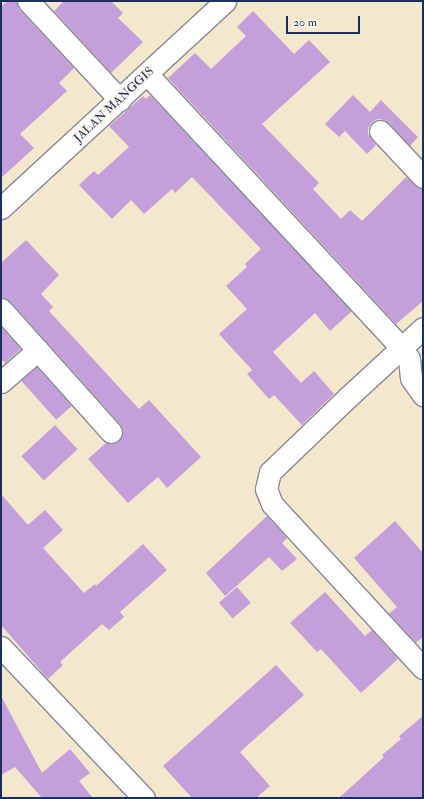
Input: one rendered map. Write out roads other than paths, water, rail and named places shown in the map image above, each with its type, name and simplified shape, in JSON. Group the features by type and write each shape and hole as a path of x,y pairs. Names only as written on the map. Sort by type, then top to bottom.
{"street":[{"path":"28,1 120,100"},
{"name":"JALAN MANGGIS","path":"1,208 120,100 225,1"},
{"path":"147,74 401,348 409,358 411,378 423,395"},
{"path":"380,131 423,177"},
{"path":"1,309 111,432"},
{"path":"423,328 270,472 266,489 272,504 423,668"},
{"path":"1,382 38,350"},
{"path":"1,647 144,798"}]}
